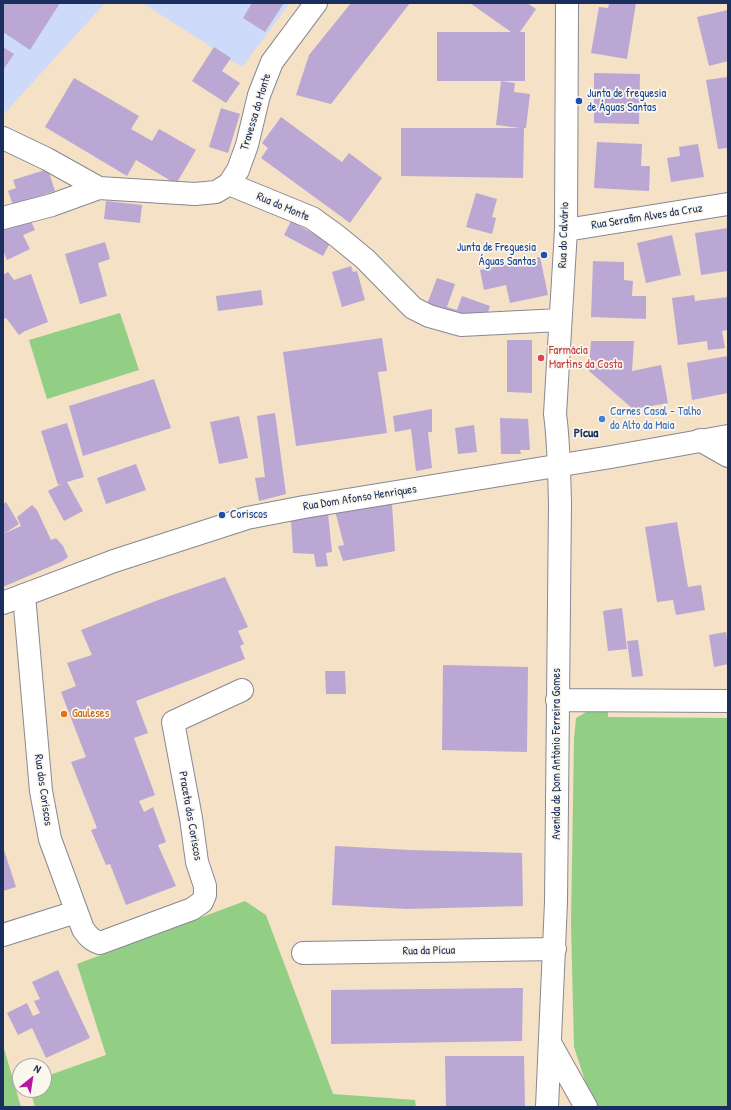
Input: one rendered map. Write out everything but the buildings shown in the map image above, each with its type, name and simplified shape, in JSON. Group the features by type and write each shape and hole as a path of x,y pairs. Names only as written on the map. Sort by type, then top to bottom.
{"street":[{"name":"Travessa do Monte","path":"229,184 238,170 247,145 259,95 272,62 316,3"},
{"name":"Rua do Calvário","path":"559,466 555,414 566,230 567,3"},
{"path":"3,138 47,159 99,188"},
{"path":"3,218 52,205 99,188 195,194 216,192 229,184"},
{"name":"Rua do Monte","path":"229,184 312,218 365,259 413,308 429,316 461,325 560,320"},
{"name":"Rua Serafim Alves da Cruz","path":"566,230 728,204"},
{"name":"Rua Dom Afonso Henriques","path":"3,603 114,561 247,518 304,507 559,466 728,436"},
{"path":"700,440 728,456"},
{"name":"Avenida de Dom António Ferreira Gomes","path":"547,1107 555,949 558,765 557,700 559,466"},
{"name":"Rua dos Coriscos","path":"24,595 41,791 50,839 76,912 83,929 89,938 100,942 126,933"},
{"name":"Praceta dos Coriscos","path":"126,933 192,909 202,902 205,895 205,886 197,862 173,722 242,690"},
{"path":"557,700 728,701"},
{"path":"3,935 76,912"},
{"name":"Rua da Pícua","path":"303,954 555,949"},
{"path":"550,1042 586,1107"}],"shaded area":[{"path":"3,3 105,3 3,115"},
{"path":"143,3 290,3 242,67"}],"green space":[{"path":"120,313 139,370 47,399 29,340"},
{"path":"608,710 608,717 728,718 728,1107 598,1107 589,1093 574,1047 571,923 574,739 576,718 588,711"},
{"path":"245,901 266,915 333,1094 415,1100 416,1107 35,1107 32,1098 52,1098 52,1074 106,1055 77,964"},
{"path":"3,1045 12,1076 12,1098 18,1098 21,1107 3,1107"}],"place":[{"name":"Junta de freguesia de Águas Santas","path":"579,101"},
{"name":"Junta de Freguesia Águas Santas","path":"544,255"},
{"name":"Farmácia Martins da Costa","path":"541,358"},
{"name":"Carnes Casal - Talho do Alto da Maia","path":"602,419"},
{"name":"Coriscos","path":"222,515"},
{"name":"Gauleses","path":"64,714"}],"district":[{"name":"Pícua","path":"586,434"}]}
